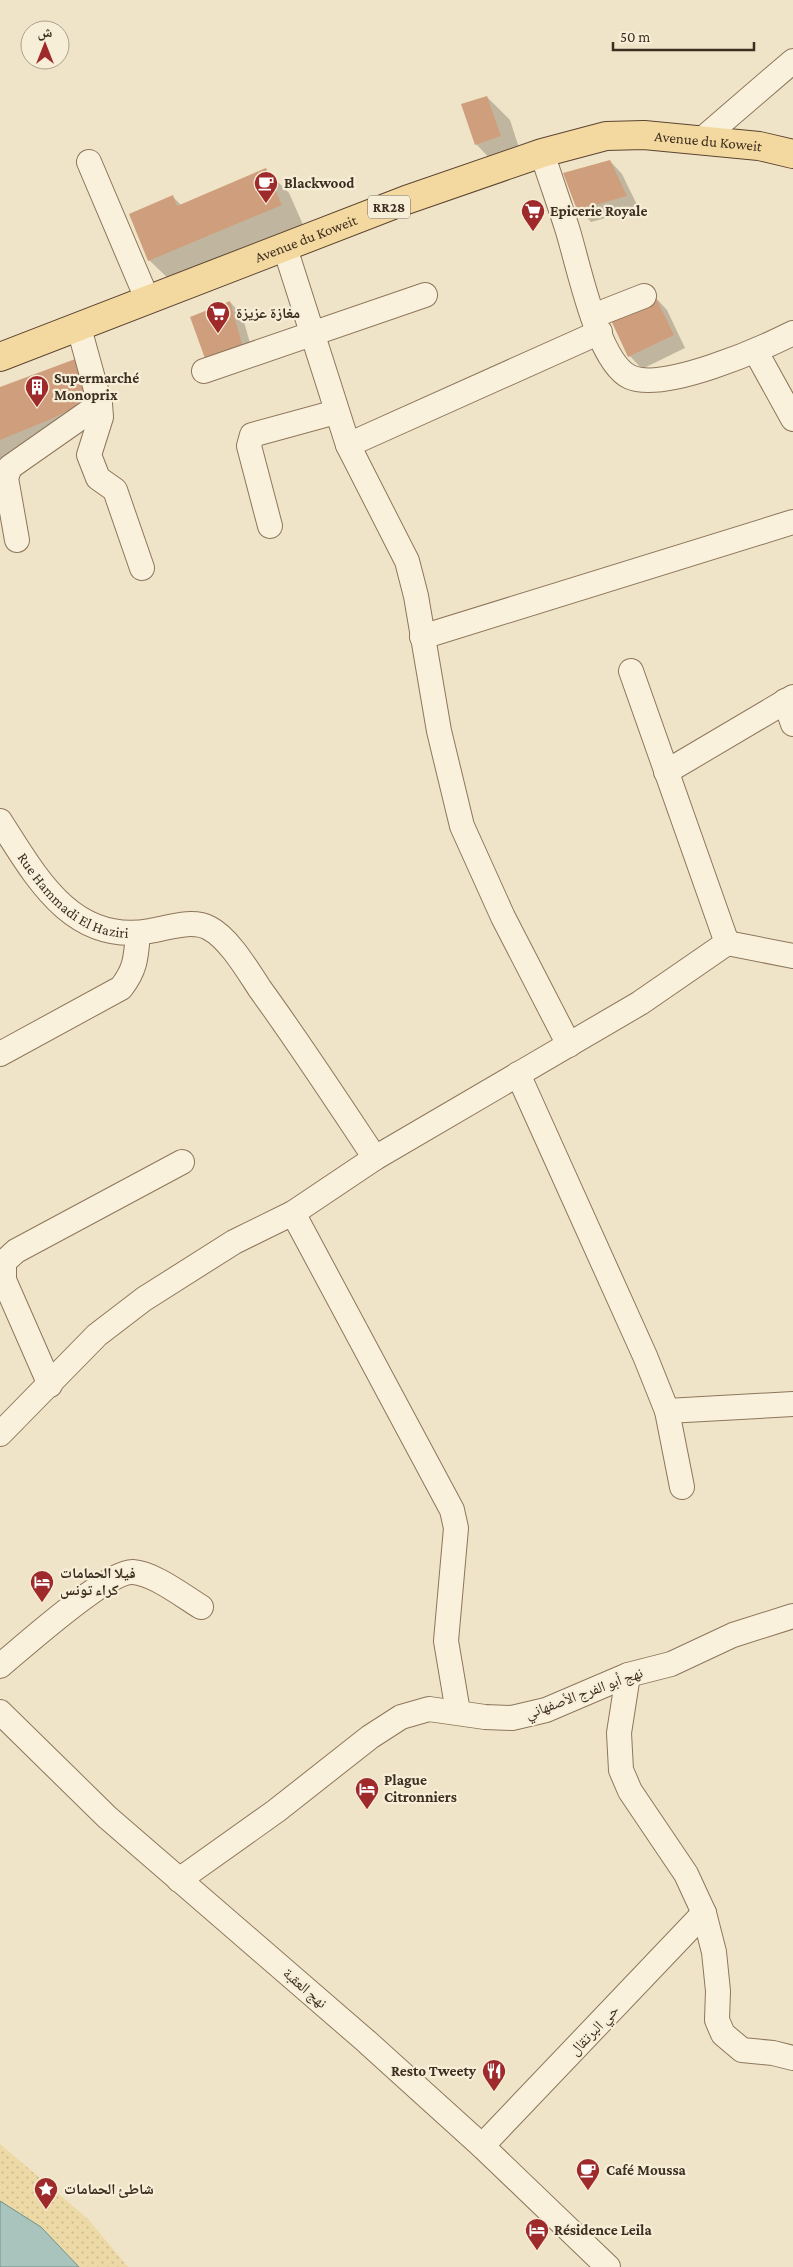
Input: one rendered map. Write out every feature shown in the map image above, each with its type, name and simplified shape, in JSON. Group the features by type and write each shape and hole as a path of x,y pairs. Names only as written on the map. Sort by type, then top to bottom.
{"main road":[{"name":"Avenue du Koweit","path":"0,357 406,200 542,152 606,136 644,135 791,150"}],"street":[{"path":"700,141 793,62"},
{"path":"542,152 597,324 620,371 632,378 646,380 684,374 726,363 756,352 793,333"},
{"path":"89,162 148,301"},
{"path":"285,248 348,445 407,561 416,596 439,730 462,826 503,917 569,1045"},
{"path":"204,371 425,295"},
{"path":"348,445 597,324 644,296"},
{"path":"79,328 100,404 101,417 90,456 98,478 115,490 142,568"},
{"path":"756,352 793,420"},
{"path":"17,540 6,478 10,467 100,404"},
{"path":"270,526 249,446 252,435 336,412"},
{"path":"422,637 793,522"},
{"path":"631,672 727,943"},
{"path":"666,772 789,699 793,724"},
{"name":"Rue Hammadi El Haziri","path":"0,821 49,894 72,914 97,928 138,934 194,924 210,928 219,935 238,957 295,1037 375,1158"},
{"path":"0,1054 121,988 131,974 136,961 138,934"},
{"path":"0,1434 97,1335 144,1299 234,1242 293,1213 375,1158 640,1003 727,943 793,956"},
{"path":"518,1074 645,1356 667,1410 682,1487"},
{"path":"50,1385 4,1280 4,1262 16,1251 182,1162"},
{"path":"293,1213 452,1510 456,1528 446,1641 458,1712"},
{"path":"667,1410 793,1404"},
{"path":"0,1666 43,1630 107,1582 131,1572 150,1577 201,1606"},
{"name":"نهج أبو الفرج الأصفهاني","path":"179,1880 276,1811 370,1737 401,1717 429,1709 485,1717 512,1718 546,1710 628,1675 672,1664 733,1635 793,1616"},
{"path":"628,1675 619,1734 621,1770 630,1791 686,1874 704,1913 714,1952 718,1991 717,2020 723,2034 742,2050 773,2053 793,2058"},
{"name":"نهج العقبة","path":"0,1712 107,1817 359,2035 482,2146 608,2267"},
{"name":"حي البرتقال","path":"482,2146 704,1913"}],"sand":[{"name":"شاطئ الحمامات","path":"0,2144 88,2219 128,2267 79,2267 41,2227 0,2201"}],"water":[{"path":"0,2201 41,2227 79,2267 0,2267"}],"building":[{"path":"487,96 501,136 475,145 461,104"},
{"path":"610,160 627,196 577,210 563,173"},
{"path":"266,168 282,205 148,261 129,214 173,195 177,206"},
{"path":"655,296 674,335 628,357 610,318"},
{"name":"مغازة عزيزة","path":"230,301 244,351 207,364 190,317"},
{"name":"Supermarché Monoprix","path":"78,358 95,397 51,419 0,440 0,387"}],"place":[{"name":"Blackwood","path":"266,204"},
{"name":"Epicerie Royale","path":"533,232"},
{"name":"مغازة عزيزة","path":"218,334"},
{"name":"Supermarché Monoprix","path":"37,408"},
{"name":"فيلا الحمامات كراء تونس","path":"42,1603"},
{"name":"Plague Citronniers","path":"367,1810"},
{"name":"Resto Tweety","path":"494,2092"},
{"name":"Café Moussa","path":"588,2191"},
{"name":"شاطئ الحمامات","path":"46,2210"},
{"name":"Résidence Leila","path":"537,2251"}]}
